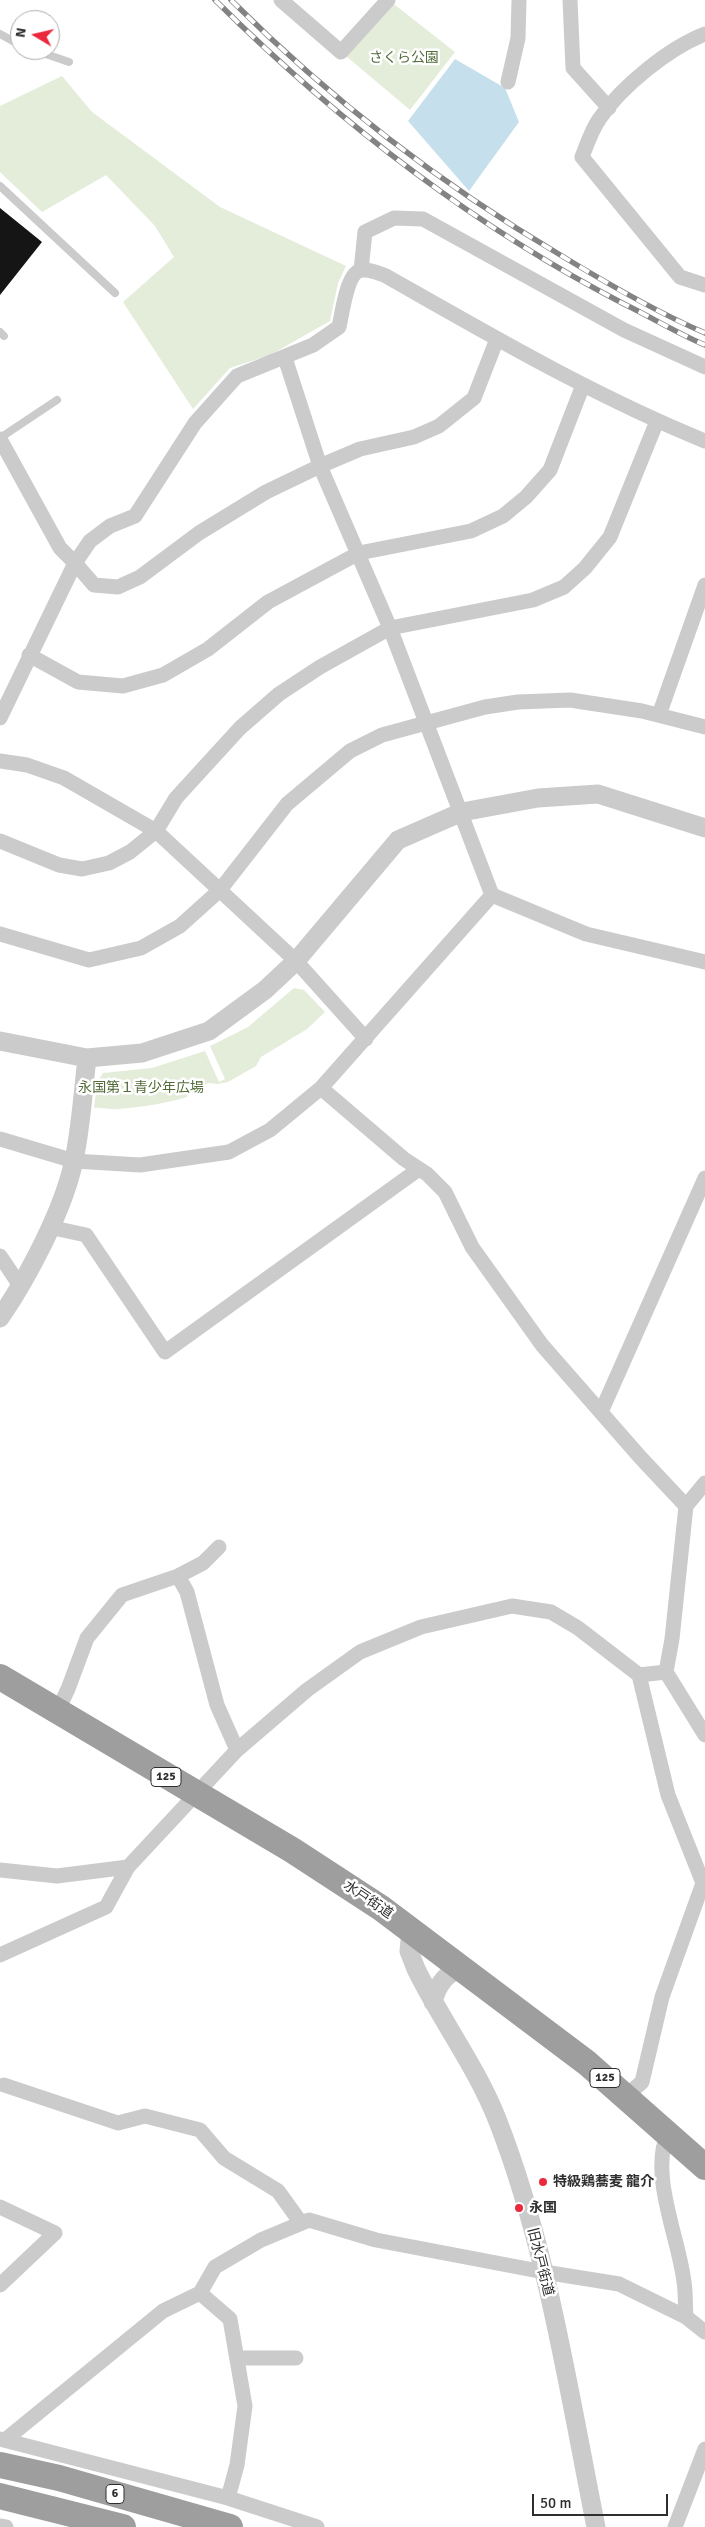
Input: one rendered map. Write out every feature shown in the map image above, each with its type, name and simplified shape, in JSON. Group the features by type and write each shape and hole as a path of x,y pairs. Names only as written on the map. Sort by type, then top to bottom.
{"highway":[{"name":"水戸街道","path":"0,1677 292,1850 411,1930 564,2045 626,2096 705,2168"},
{"name":"6","path":"2,2448 59,2478 230,2527"},
{"name":"6","path":"0,2496 123,2527"}],"street":[{"path":"281,0 341,52 388,0"},
{"path":"508,82 518,38 518,0"},
{"path":"570,0 573,68 609,108"},
{"path":"705,34 685,42 653,63 599,119 582,157 680,277 705,285"},
{"path":"361,270 365,232 394,218 422,219 624,330 705,367"},
{"path":"0,718 75,563 90,541 110,526 136,516 195,423 237,376 286,358 314,345 339,327 348,286 354,274 361,270 373,271 386,276 583,385 657,421 705,441"},
{"path":"0,438 60,548 94,585 118,587 140,577 199,532 266,492 360,449 414,437 439,426 474,398 497,339"},
{"path":"286,358 320,466 390,628 462,812 492,895 586,934 705,962"},
{"path":"29,655 78,682 124,686 163,675 208,649 268,602 358,553 471,531 503,516 526,497 550,470 583,385"},
{"path":"0,841 58,865 82,869 109,863 130,852 156,832 176,798 240,728 279,694 312,673 390,628 533,600 564,587 586,568 610,537 657,421"},
{"path":"658,715 705,585"},
{"path":"0,934 89,960 141,948 180,926 220,890 287,804 350,750 382,735 484,707 527,701 570,700 658,715 705,728"},
{"path":"0,762 27,765 64,778 156,832 296,961 366,1039"},
{"path":"0,1041 87,1058 142,1053 209,1031 265,990 296,961 398,840 462,812 538,798 598,794 705,828"},
{"path":"0,1139 74,1161 140,1165 229,1152 270,1130 321,1088 492,895"},
{"path":"0,1318 21,1287 62,1199 74,1161 87,1058"},
{"path":"321,1088 404,1160 419,1169 445,1192 472,1247 542,1345 686,1506"},
{"path":"49,1227 86,1235 165,1352 419,1169"},
{"path":"601,1412 705,1178"},
{"path":"0,1256 21,1287"},
{"path":"705,1484 686,1506 672,1639 666,1672 705,1735"},
{"path":"57,1712 68,1689 87,1638 122,1595 178,1576 204,1563 219,1547"},
{"path":"178,1576 187,1592 217,1705 237,1750"},
{"path":"0,1955 106,1907 128,1867 185,1809 195,1794 237,1750 307,1690 360,1652 421,1627 512,1606 551,1612 578,1628 639,1676 668,1795 704,1882 662,1997 642,2082 626,2096"},
{"path":"639,1676 666,1672"},
{"path":"0,1870 57,1876 128,1867"},
{"name":"旧水戸街道","path":"411,1930 410,1951 433,2002 496,2116 516,2169 544,2272 596,2527"},
{"path":"433,2002 444,1980 453,1970 463,1968"},
{"path":"4,2085 118,2123 144,2116 200,2130 224,2158 278,2191 301,2223"},
{"path":"668,2133 664,2142 662,2174 684,2282 686,2317"},
{"path":"0,2207 55,2233 0,2285"},
{"path":"2,2448 163,2311 200,2293 215,2267 261,2240 309,2220 376,2240 544,2272 619,2284 686,2317 705,2332"},
{"path":"200,2293 230,2319 245,2406 238,2465 228,2498"},
{"path":"238,2358 296,2358"},
{"path":"2,2448 228,2498 317,2527"},
{"path":"675,2527 705,2449"},
{"path":"0,2526 6,2527"}],"lane":[{"path":"60,59 69,62"},
{"path":"0,186 115,293"},
{"path":"0,438 57,400"}],"green space":[{"name":"さくら公園","path":"386,5 395,5 455,52 410,110 346,56"},
{"path":"62,76 92,112 220,207 346,266 338,283 330,321 270,355 230,368 193,409 123,302 174,257 155,226 106,175 42,212 0,172 0,106"},
{"name":"永国第１青少年広場","path":"294,988 304,990 325,1012 307,1029 261,1057 256,1066 228,1082 209,1083 189,1089 187,1097 152,1105 127,1108 94,1108 97,1082 103,1073 152,1068 205,1051 219,1082 225,1079 210,1046 248,1027"}],"water":[{"path":"455,59 505,88 519,122 469,191 408,121"}],"building":[{"path":"0,208 42,242 0,295"}],"railway":[{"path":"215,0 261,45 358,129 460,205 568,273 705,345"},
{"path":"231,0 308,72 348,106 431,170 517,229 579,266 650,307 705,333"}],"place":[{"name":"特級鶏蕎麦 龍介","path":"543,2182"},
{"name":"永国","path":"519,2208"}]}
